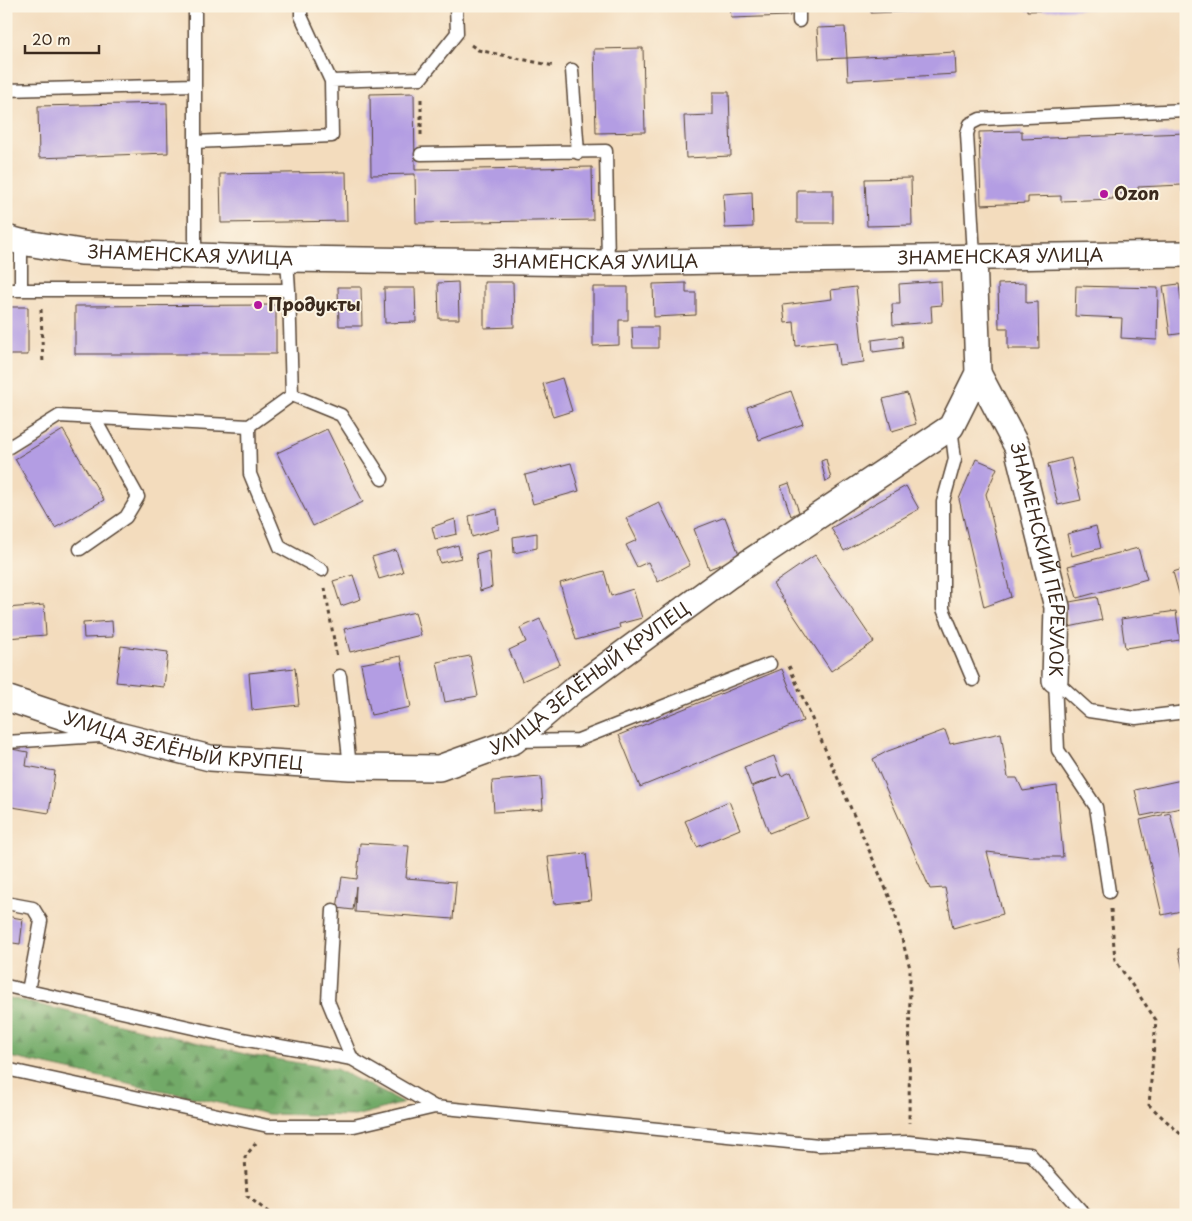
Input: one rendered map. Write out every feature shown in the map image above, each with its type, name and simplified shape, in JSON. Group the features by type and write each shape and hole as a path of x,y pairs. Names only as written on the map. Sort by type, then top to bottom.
{"street":[{"name":"ЗНАМЕНСКАЯ УЛИЦА","path":"14,240 80,252 287,259 608,263 1186,254"},
{"name":"УЛИЦА ЗЕЛЁНЫЙ КРУПЕЦ","path":"6,698 118,735 210,758 350,767 438,768 514,741 572,691 722,581 950,427 978,373 974,256"},
{"name":"ЗНАМЕНСКИЙ ПЕРЕУЛОК","path":"978,373 1017,447 1057,607 1055,680"}],"lane":[{"path":"195,6 195,256"},
{"path":"195,142 332,136 331,81 300,16 301,6"},
{"path":"331,81 421,78 457,33 456,6"},
{"path":"799,6 799,21"},
{"path":"572,70 578,152"},
{"path":"6,90 195,85"},
{"path":"974,256 967,134 970,124 980,118 1186,110"},
{"path":"421,154 606,151 608,263"},
{"path":"14,240 21,290"},
{"path":"287,259 292,395"},
{"path":"6,290 289,290"},
{"path":"6,449 59,416 249,426 292,395"},
{"path":"292,395 341,415 382,479"},
{"path":"80,549 126,517 138,497 94,418"},
{"path":"249,426 250,474 280,546 322,570"},
{"path":"950,427 955,459 943,502 943,609 973,680"},
{"path":"514,741 578,740 770,664"},
{"path":"340,676 350,767"},
{"path":"1055,680 1089,711 1136,718 1186,712"},
{"name":"ЗНАМЕНСКИЙ ПЕРЕУЛОК","path":"1055,680 1058,750 1096,808 1110,892"},
{"path":"6,742 118,735"},
{"path":"6,903 33,908 41,921 28,991"},
{"path":"333,910 328,1001 352,1059"},
{"path":"6,986 242,1039 352,1059 435,1107"},
{"path":"6,1069 268,1126 354,1126 435,1107 819,1145 909,1142 1030,1154 1085,1215"}],"path":[{"path":"457,33 478,50 572,70"},
{"path":"421,78 421,154"},
{"path":"41,290 43,365"},
{"path":"322,570 340,676"},
{"path":"770,664 788,665 894,912 910,968 909,1142"},
{"path":"1110,892 1115,960 1156,1020 1149,1105 1186,1139"},
{"path":"268,1126 245,1157 247,1196 272,1215"}],"green space":[{"path":"6,997 249,1055 336,1069 404,1103 355,1116 268,1114 6,1056"}],"building":[{"path":"730,6 790,6 790,16 731,18"},
{"path":"871,6 975,6 976,9 871,13"},
{"path":"1027,6 1125,6 1125,8 1027,11"},
{"path":"845,27 847,58 819,59 817,28"},
{"path":"643,48 645,132 596,133 594,49"},
{"path":"955,52 956,74 848,80 847,58"},
{"path":"713,92 729,92 731,156 686,158 684,116 713,115"},
{"path":"414,93 415,170 592,167 593,220 416,223 415,174 371,175 370,94"},
{"path":"167,103 168,153 39,158 38,106"},
{"path":"1022,131 1022,139 1186,133 1186,192 1182,192 1182,185 1138,187 1138,193 1113,194 1113,199 1061,201 1061,196 1028,197 1028,203 981,205 979,132"},
{"path":"346,172 347,221 221,223 220,174"},
{"path":"911,178 912,225 867,226 865,179"},
{"path":"797,190 833,190 833,223 797,223"},
{"path":"752,192 753,227 725,228 723,194"},
{"path":"941,281 942,305 931,306 932,322 893,325 892,304 900,304 899,284"},
{"path":"458,282 459,319 439,319 438,283"},
{"path":"484,282 513,282 514,327 484,328"},
{"path":"686,283 686,293 696,293 696,315 654,317 653,284"},
{"path":"1026,283 1026,303 1038,302 1039,349 1008,349 1008,328 999,328 998,284"},
{"path":"1179,284 1185,333 1170,335 1163,286"},
{"path":"1076,286 1158,288 1157,340 1121,338 1122,318 1075,316"},
{"path":"338,287 361,287 362,326 339,326"},
{"path":"593,287 628,287 628,320 619,320 619,345 593,346"},
{"path":"856,287 864,362 839,365 836,342 796,346 794,322 785,323 783,305 832,299 831,290"},
{"path":"384,288 415,288 416,322 385,323"},
{"path":"276,305 276,354 75,354 75,306"},
{"path":"6,307 28,307 28,355 6,355"},
{"path":"632,327 658,327 658,348 633,348"},
{"path":"902,336 903,348 873,352 872,340"},
{"path":"562,378 572,411 553,417 543,384"},
{"path":"791,391 803,424 759,440 747,407"},
{"path":"907,393 916,424 892,431 883,399"},
{"path":"327,429 363,502 313,526 277,453"},
{"path":"63,430 104,500 55,528 15,459"},
{"path":"1071,458 1081,500 1058,505 1048,464"},
{"path":"826,459 831,479 826,482 821,461"},
{"path":"976,459 997,468 986,494 1011,597 984,607 959,499"},
{"path":"571,463 579,491 533,504 525,475"},
{"path":"789,483 799,512 791,516 781,486"},
{"path":"906,486 919,509 844,551 831,528"},
{"path":"659,502 690,565 658,582 648,562 637,567 626,545 637,540 626,518"},
{"path":"497,509 499,529 472,537 469,516"},
{"path":"725,517 740,557 709,569 694,529"},
{"path":"455,519 457,534 435,539 432,527"},
{"path":"1096,526 1101,548 1072,556 1067,534"},
{"path":"537,533 537,548 514,553 513,537"},
{"path":"458,545 461,558 440,563 437,551"},
{"path":"1138,548 1147,579 1077,598 1068,566"},
{"path":"396,550 403,572 379,579 372,557"},
{"path":"489,550 492,587 480,591 476,554"},
{"path":"815,555 874,642 831,671 773,584"},
{"path":"1186,568 1186,595 1180,597 1173,572"},
{"path":"604,571 611,596 633,589 642,618 619,624 620,628 576,640 560,583"},
{"path":"353,575 361,599 341,606 333,581"},
{"path":"1097,597 1102,620 1069,627 1064,603"},
{"path":"44,605 46,635 6,638 6,608"},
{"path":"1176,611 1180,640 1125,648 1121,619"},
{"path":"415,612 421,635 350,652 344,629"},
{"path":"540,619 560,664 522,681 509,650 526,642 520,628"},
{"path":"112,621 113,637 84,638 83,623"},
{"path":"121,646 168,652 164,687 116,682"},
{"path":"401,656 411,707 371,715 361,664"},
{"path":"470,656 478,696 445,702 437,662"},
{"path":"295,668 299,705 252,710 249,673"},
{"path":"782,669 803,721 640,787 619,735"},
{"path":"945,730 950,744 1001,733 1008,778 1017,778 1023,791 1057,786 1063,857 1030,857 987,852 1003,914 953,928 945,888 930,889 873,759 888,751"},
{"path":"6,748 28,752 26,766 55,771 49,813 6,806"},
{"path":"774,756 781,776 791,772 808,818 769,833 752,787 777,777 751,786 744,767"},
{"path":"541,777 543,809 494,812 492,781"},
{"path":"1186,779 1186,807 1141,816 1135,790"},
{"path":"729,801 740,829 697,847 685,821"},
{"path":"1170,813 1186,884 1186,910 1162,915 1140,820"},
{"path":"360,843 409,846 406,878 456,882 453,919 355,912 356,886 353,910 337,908 342,877 357,879"},
{"path":"586,853 591,900 554,904 548,857"},
{"path":"6,916 23,919 20,944 6,942"},
{"path":"1186,948 1186,979 1185,979 1178,949"}],"place":[{"name":"Ozon","path":"1104,194"},
{"name":"Продукты","path":"258,305"}]}
